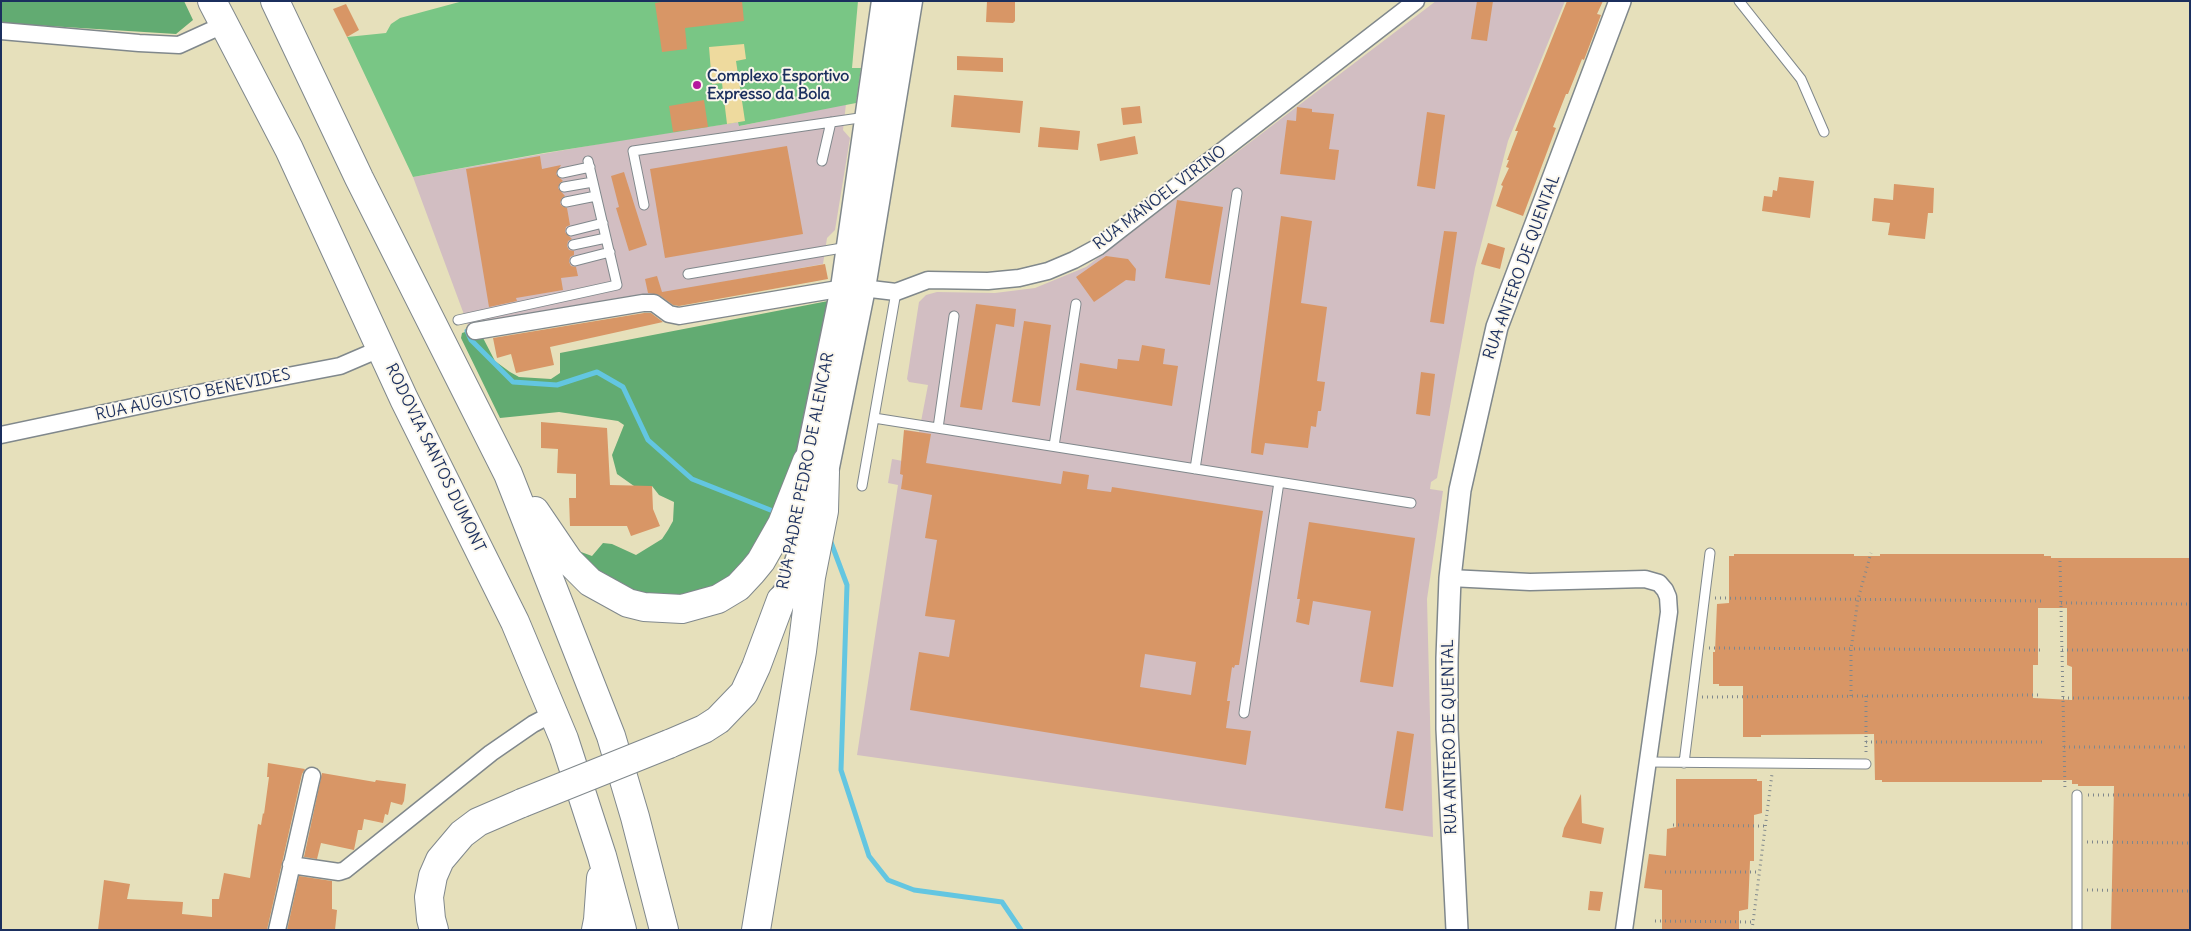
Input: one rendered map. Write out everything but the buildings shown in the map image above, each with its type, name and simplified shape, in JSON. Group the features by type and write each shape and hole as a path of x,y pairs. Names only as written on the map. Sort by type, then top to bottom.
{"highway":[{"path":"275,1 359,178 508,474 611,736 635,817 664,930"},
{"name":"RODOVIA SANTOS DUMONT","path":"217,13 289,149 404,398 515,622 554,713 602,856 622,930"},
{"path":"508,474 569,561 590,582 628,602 644,607 682,610 718,599 738,587 761,561 816,467"},
{"path":"756,930 802,651 811,577 824,511 816,467"},
{"path":"434,930 429,897 433,876 440,860 462,834 478,822 704,730 718,720 744,693 756,667 781,600"},
{"path":"596,930 602,856"}],"main road":[{"name":"RUA PADRE PEDRO DE ALENCAR","path":"853,288 850,246 885,1"},
{"name":"RUA PADRE PEDRO DE ALENCAR","path":"781,600 792,586 909,1"}],"street":[{"name":"RUA MANOEL VIRINO","path":"475,331 643,303 654,303 669,314 679,316 853,288 896,292 928,280 988,281 1020,278 1048,271 1090,251 1121,230 1416,1"},
{"name":"RUA ANTERO DE QUENTAL","path":"1457,930 1446,729 1446,658 1450,578 1460,490 1490,351 1497,327 1620,1"},
{"path":"1,31 139,44 179,45 217,13"},
{"name":"RUA AUGUSTO BENEVIDES","path":"1,435 199,393 340,366 382,348"},
{"path":"1450,578 1530,582 1645,579 1659,583 1668,597 1669,612 1624,930"},
{"path":"292,865 338,872 345,870 491,753 533,724 554,713"},
{"path":"277,930 312,776"}],"lane":[{"path":"1739,1 1802,79 1824,132"},
{"path":"644,205 632,151 869,116"},
{"path":"822,161 831,122"},
{"path":"458,320 618,285 589,164 562,173"},
{"path":"564,187 593,182"},
{"path":"1195,469 1238,193"},
{"path":"566,202 596,196"},
{"path":"571,230 603,223"},
{"path":"573,245 606,238"},
{"path":"688,274 850,246"},
{"path":"575,261 610,252"},
{"path":"862,486 896,292"},
{"path":"1054,446 1076,304"},
{"path":"938,428 954,316"},
{"path":"874,418 1411,503"},
{"path":"1244,713 1279,482"},
{"path":"1684,763 1710,553"},
{"path":"1649,762 1866,764"},
{"path":"2076,795 2077,930"}],"path":[{"path":"1851,696 1851,648 1858,600 1870,553"},
{"path":"2060,561 2065,791 2076,795 2190,795"},
{"path":"1705,598 2042,601"},
{"path":"2061,603 2190,604"},
{"path":"1698,648 2041,650"},
{"path":"2062,650 2190,650"},
{"path":"1692,697 2042,695"},
{"path":"1866,696 1866,764"},
{"path":"2063,698 2190,698"},
{"path":"1866,742 2045,742"},
{"path":"2064,748 2190,747"},
{"path":"1752,930 1773,763"},
{"path":"1673,825 1765,826"},
{"path":"2077,842 2190,842"},
{"path":"1665,872 1759,872"},
{"path":"2077,890 2190,891"},
{"path":"1655,921 1753,922"}],"shaded area":[{"path":"1436,1 1565,1 1508,141 1475,268 1437,478 1431,482 1430,489 1443,491 1427,599 1433,837 857,755 898,485 888,483 892,459 908,462 903,448 906,430 919,432 928,385 909,382 907,379 919,302 926,295 937,292 995,293 1035,288 1086,267"},
{"path":"846,104 843,130 850,138 835,230 827,238 823,264 469,328 413,177 615,141 739,122 740,126"}],"green space":[{"path":"1,1 184,1 193,20 176,34 1,23"},
{"name":"Complexo Esportivo Expresso da Bola","path":"463,1 858,1 852,68 861,68 856,103 739,126 738,122 544,153 413,177 347,37 386,33 391,24 400,18"},
{"path":"828,301 801,440 776,522 717,594 639,597 573,556 581,552 592,556 603,543 612,544 636,555 662,539 673,521 674,502 659,495 652,486 634,486 617,474 612,455 624,425 618,421 559,412 500,418 461,338 462,333 471,330 482,336 495,361 519,377 551,379 560,373 560,353"}],"sand":[{"path":"744,44 746,59 736,61 745,121 727,124 722,83 712,84 709,47"}],"waterway":[{"path":"467,331 471,340 513,382 557,385 597,372 623,387 648,440 692,479 778,513"},
{"path":"829,537 847,585 841,770 869,856 888,880 914,890 1002,902 1021,930"}],"place":[{"name":"Complexo Esportivo Expresso da Bola","path":"697,85"}]}
